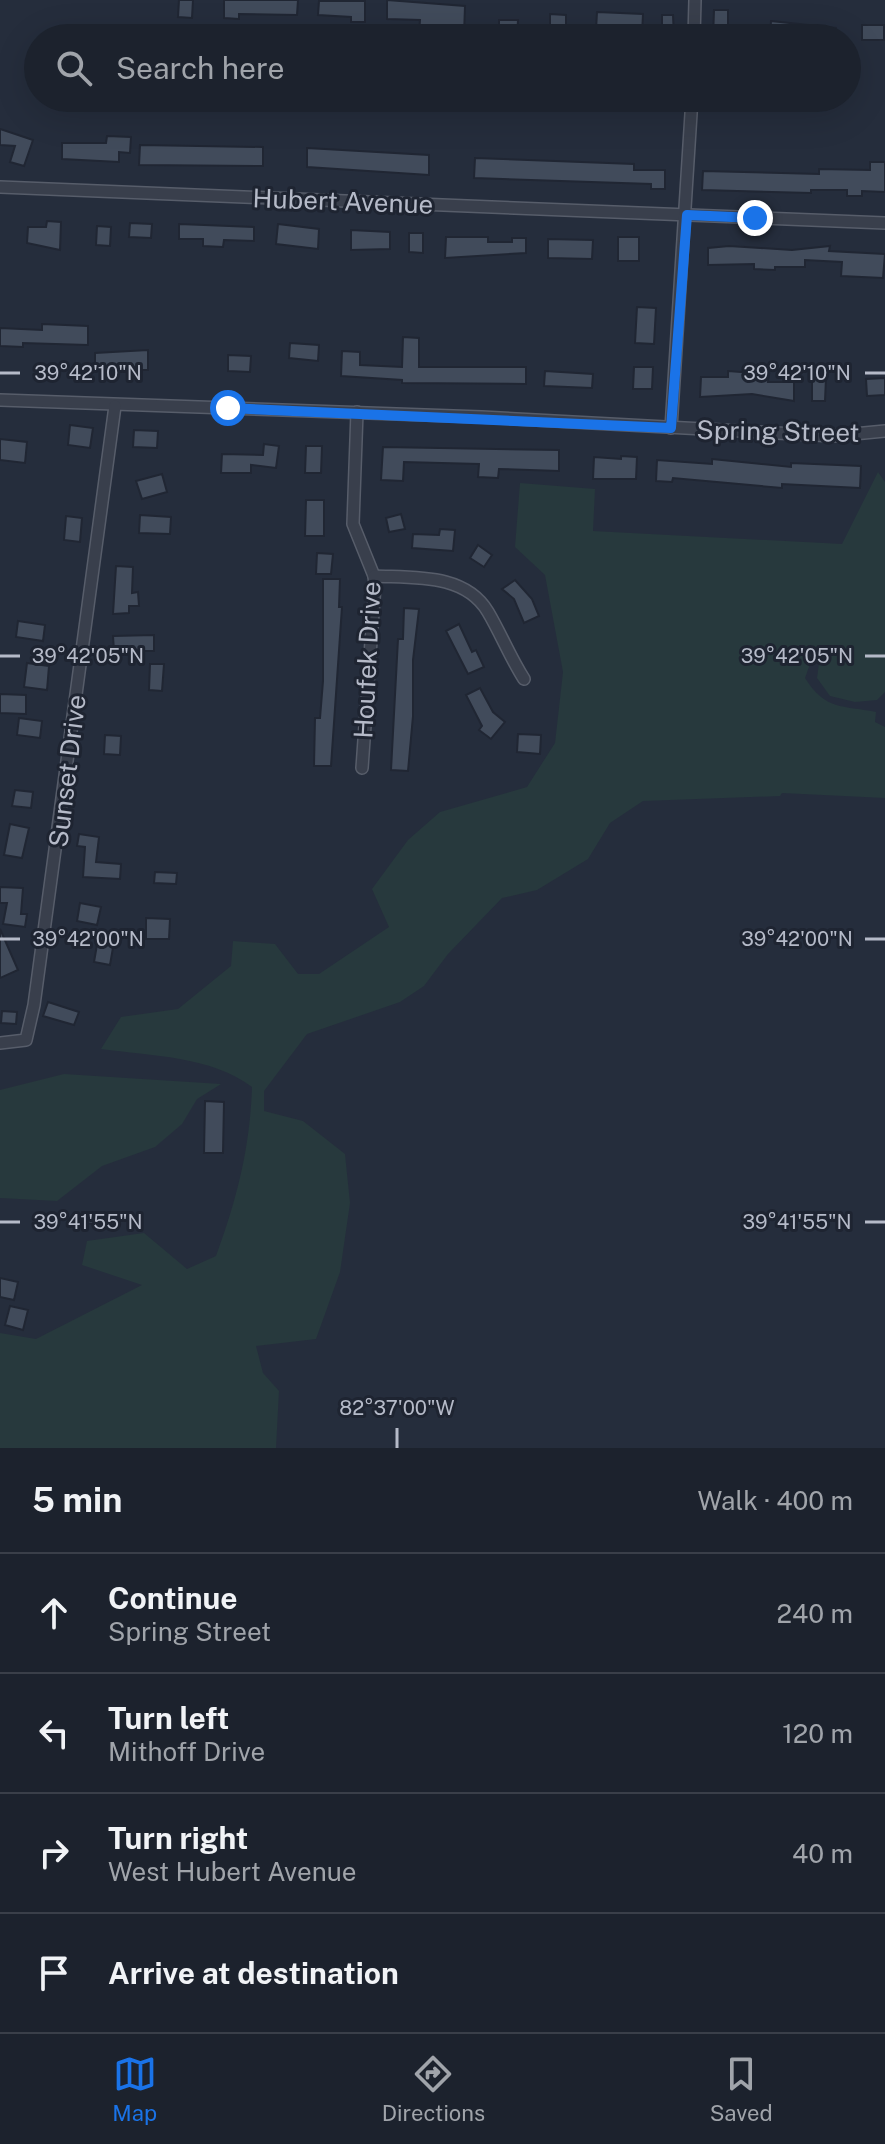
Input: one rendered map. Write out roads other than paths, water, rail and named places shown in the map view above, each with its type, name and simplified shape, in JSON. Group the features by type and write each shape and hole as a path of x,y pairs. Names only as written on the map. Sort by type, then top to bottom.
{"street":[{"path":"694,24 695,0"},
{"path":"671,428 691,112"},
{"name":"Hubert Avenue","path":"0,187 885,223"},
{"name":"Spring Street","path":"0,400 357,412 833,436 885,431"},
{"name":"Sunset Drive","path":"0,1043 26,1040 43,952 115,406"},
{"name":"Houfek Drive","path":"357,412 353,524 374,576 362,768"},
{"path":"374,576 436,580 469,592 488,611 524,679"}]}
